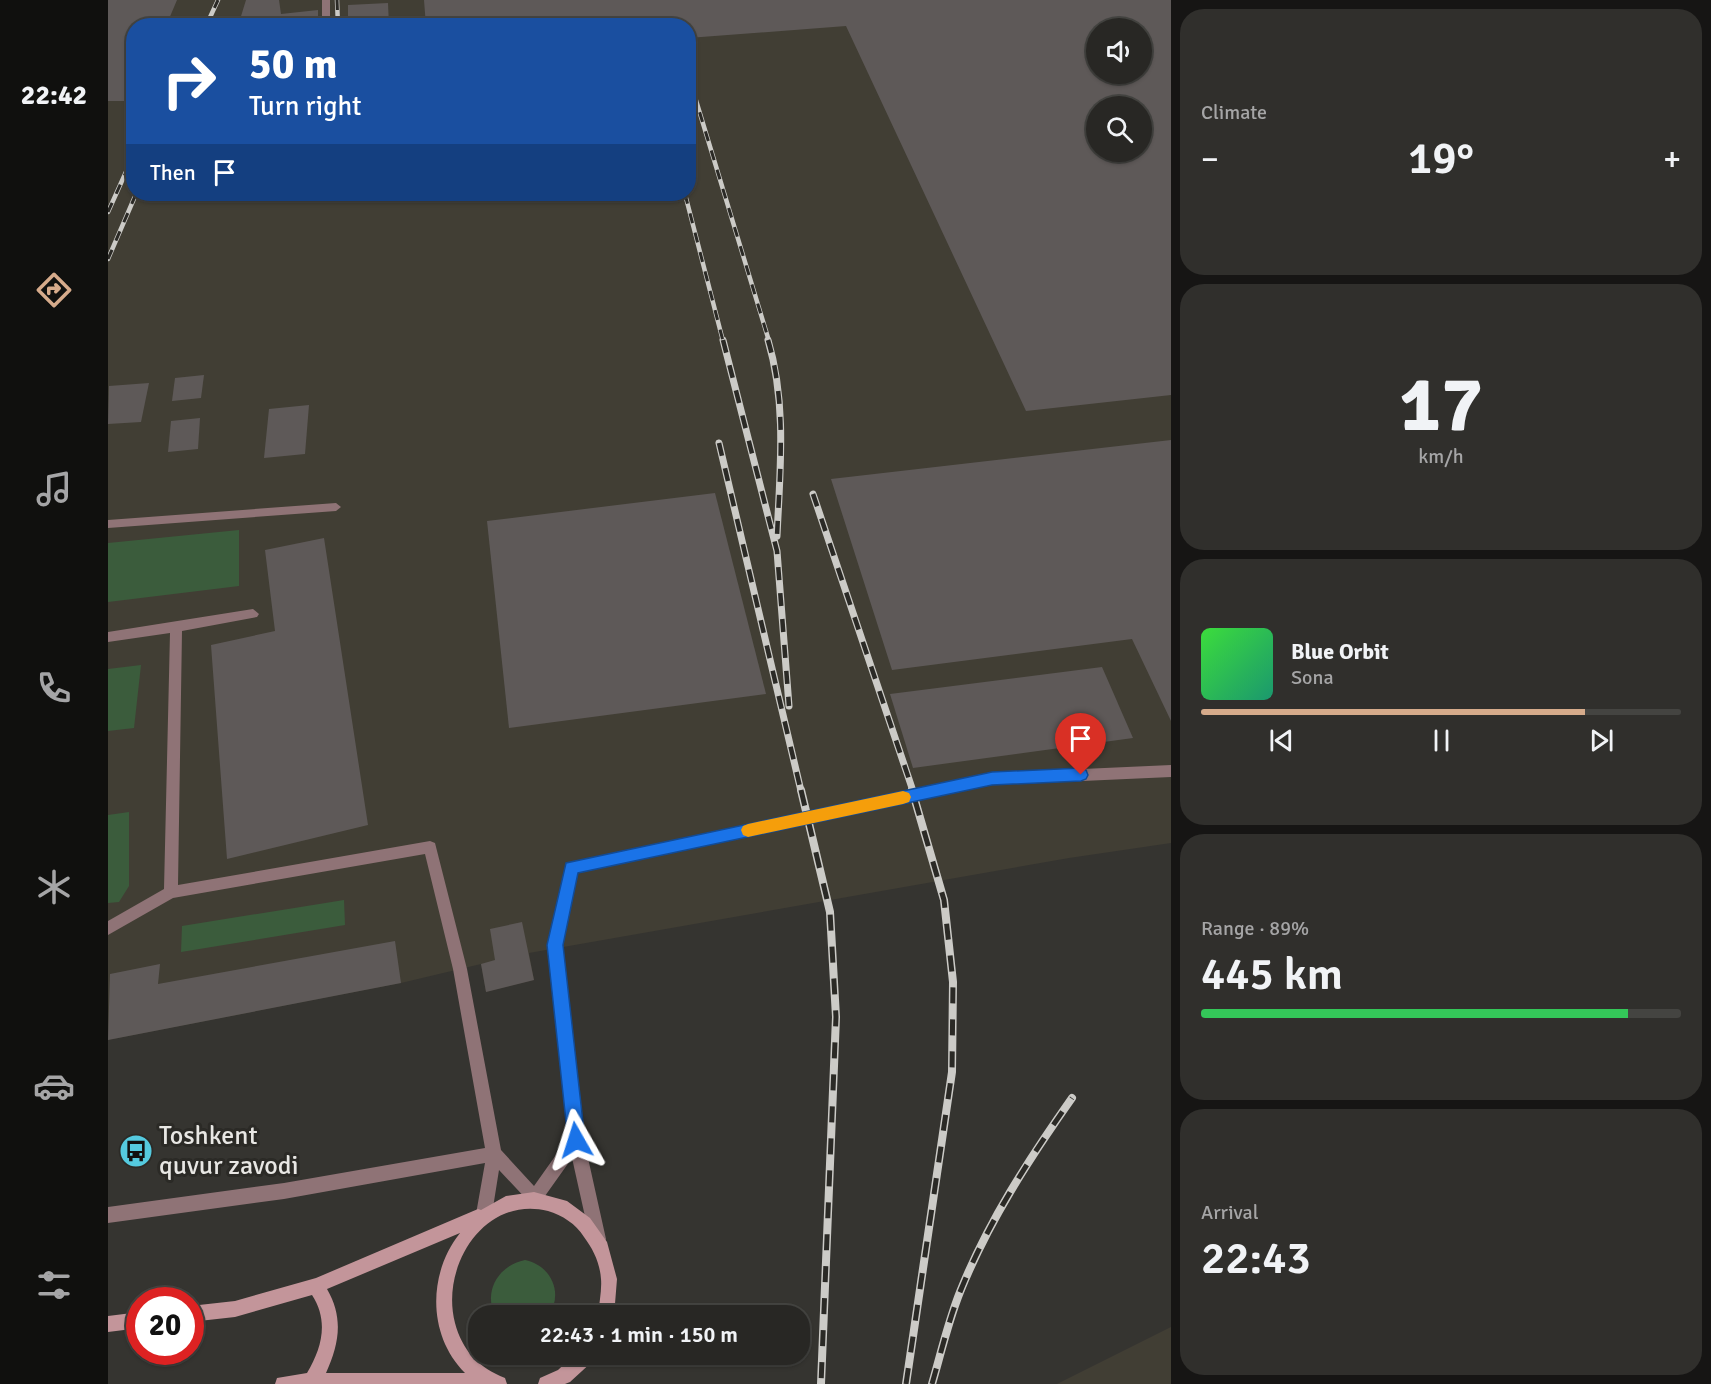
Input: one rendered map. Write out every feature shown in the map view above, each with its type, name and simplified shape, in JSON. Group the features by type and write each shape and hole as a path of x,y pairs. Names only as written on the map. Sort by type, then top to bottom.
{"street":[{"path":"204,1312 235,1309 316,1286 508,1202 535,1198 559,1204 581,1218 599,1240 609,1268 609,1305"},
{"path":"484,1214 465,1234 450,1260 443,1288 445,1317 453,1344 469,1366 494,1383"},
{"path":"312,1381 330,1343 332,1329 327,1305 316,1286"},
{"path":"108,1324 126,1322"},
{"path":"546,1384 566,1380 579,1365"},
{"path":"283,1384 312,1381 494,1383"}],"lane":[{"path":"326,0 326,18"},
{"path":"108,524 336,507"},
{"path":"108,637 253,614"},
{"path":"171,892 176,627"},
{"path":"599,1240 576,1140 555,945 572,868 992,779 1171,771"},
{"path":"108,928 171,892 429,847 460,969 494,1154 484,1214"},
{"path":"494,1154 535,1198 576,1140"},
{"path":"108,1215 284,1191 494,1154"}],"shaded area":[{"path":"108,0 1171,0 1171,843 1069,858 529,953 534,980 486,992 481,964 401,983 108,1040"},
{"path":"1171,1327 1171,1384 1057,1384"}],"green space":[{"path":"239,530 239,586 108,602 108,543"},
{"path":"141,665 134,728 108,731 108,669"},
{"path":"129,812 129,886 119,902 108,903 108,815"},
{"path":"344,900 345,925 181,952 182,926"},
{"path":"525,1260 534,1263 548,1274 555,1289 553,1305 492,1305 492,1288 496,1280 508,1267"}],"building":[{"path":"108,0 177,0 169,18 126,18 126,101 108,101"},
{"path":"246,0 279,0 281,14 318,10 318,18 240,18"},
{"path":"424,0 1171,0 1171,395 1026,411 846,26 696,37 696,18 425,18"},
{"path":"388,3 389,18 348,18 348,5"},
{"path":"204,375 201,398 172,401 175,378"},
{"path":"149,383 141,422 108,424 109,386"},
{"path":"309,405 305,454 264,458 269,409"},
{"path":"200,418 198,449 168,452 171,421"},
{"path":"1171,440 1171,721 1132,639 892,670 831,479"},
{"path":"715,493 766,694 509,728 487,521"},
{"path":"324,538 368,825 227,859 211,645 275,631 265,550"},
{"path":"1102,667 1133,738 913,768 890,694"},
{"path":"522,922 534,980 486,992 481,964 495,960 490,929"},
{"path":"395,941 401,983 108,1040 110,974 160,964 158,984"}],"railway":[{"path":"210,18 218,0"},
{"path":"337,0 338,18"},
{"path":"696,100 769,341"},
{"path":"108,212 126,172"},
{"path":"108,259 133,201"},
{"path":"687,201 723,341"},
{"path":"723,340 777,551 789,706"},
{"path":"768,340 778,388 780,413 777,536"},
{"path":"719,443 801,791"},
{"path":"813,494 913,791"},
{"path":"801,790 830,912 836,1017 821,1384"},
{"path":"906,1384 952,1072 953,982 944,900 912,790"},
{"path":"932,1384 956,1303 983,1241 1025,1168 1072,1098"}],"slow traffic":[{"path":"748,830 903,797"}],"place":[{"name":"Toshkent quvur zavodi","path":"136,1151"}],"route":[{"path":"576,1140 555,945 572,868 992,779 1081,775"}]}
